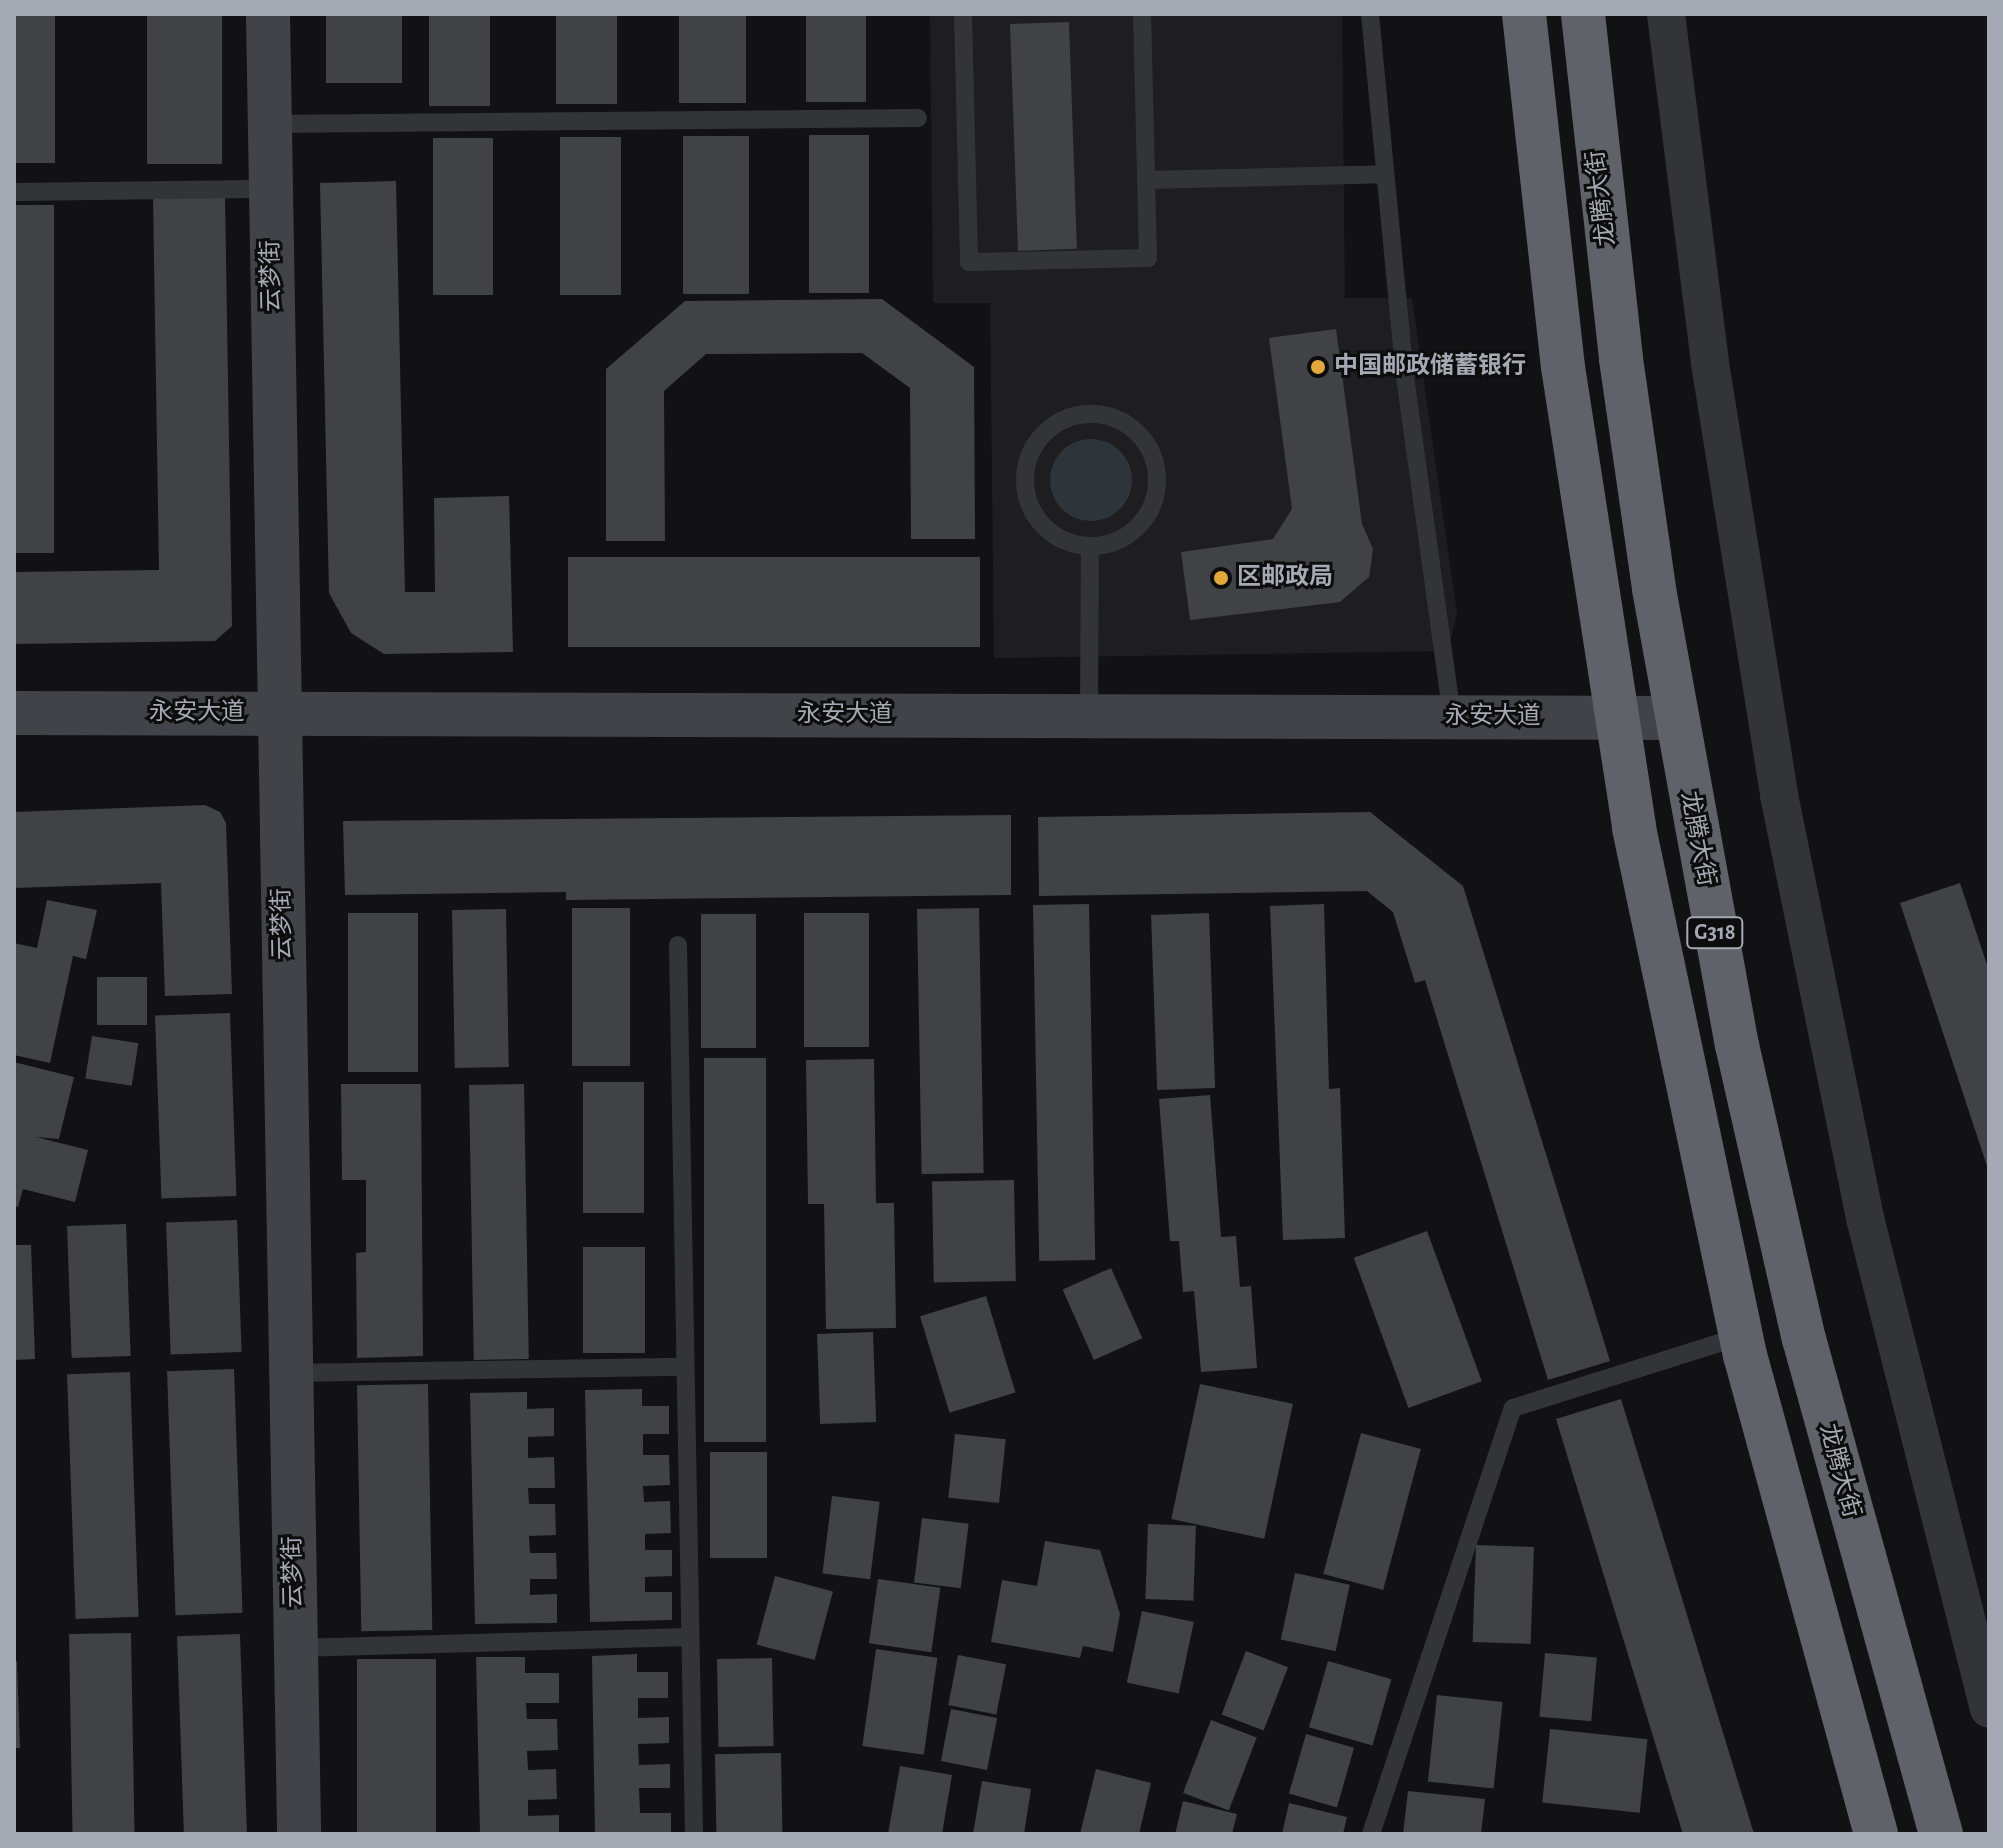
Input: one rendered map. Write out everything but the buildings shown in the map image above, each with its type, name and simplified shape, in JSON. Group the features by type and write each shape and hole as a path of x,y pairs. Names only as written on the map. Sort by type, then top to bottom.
{"highway":[{"name":"G318","path":"1524,14 1563,367 1616,717 1679,1057 1741,1336 1876,1834"},
{"name":"龙腾大街","path":"1583,14 1621,359 1675,718 1737,1045 1804,1339 1941,1834"}],"street":[{"name":"云梦街","path":"268,14 299,1834"},
{"path":"1666,14 1710,363 1779,795 1869,1233 1989,1709"},
{"name":"永安大道","path":"14,713 1675,718"}],"lane":[{"path":"963,14 969,262 1148,258 1142,14"},
{"path":"1370,14 1384,174 1452,717"},
{"path":"270,124 918,118"},
{"path":"1146,180 1384,174"},
{"path":"14,192 271,189"},
{"path":"1101,413 1128,424 1148,444 1158,471 1155,500 1141,525 1118,541 1090,547 1063,541 1041,524 1027,500 1025,473 1030,454 1055,424 1073,415 1101,413"},
{"path":"1089,716 1090,547"},
{"path":"678,945 694,1834"},
{"path":"1371,1834 1513,1408 1741,1336"},
{"path":"291,1373 685,1367"},
{"path":"296,1648 689,1637"}],"shaded area":[{"path":"930,14 1342,14 1345,298 1412,298 1457,614 1448,651 994,658 990,303 933,303"},
{"path":"1091,439 1107,442 1120,451 1129,464 1132,480 1129,496 1120,509 1107,518 1091,521 1075,518 1062,509 1053,496 1050,480 1053,464 1062,451 1075,442"}],"place":[{"name":"中国邮政储蓄银行","path":"1318,367"},
{"name":"区邮政局","path":"1221,578"}]}
